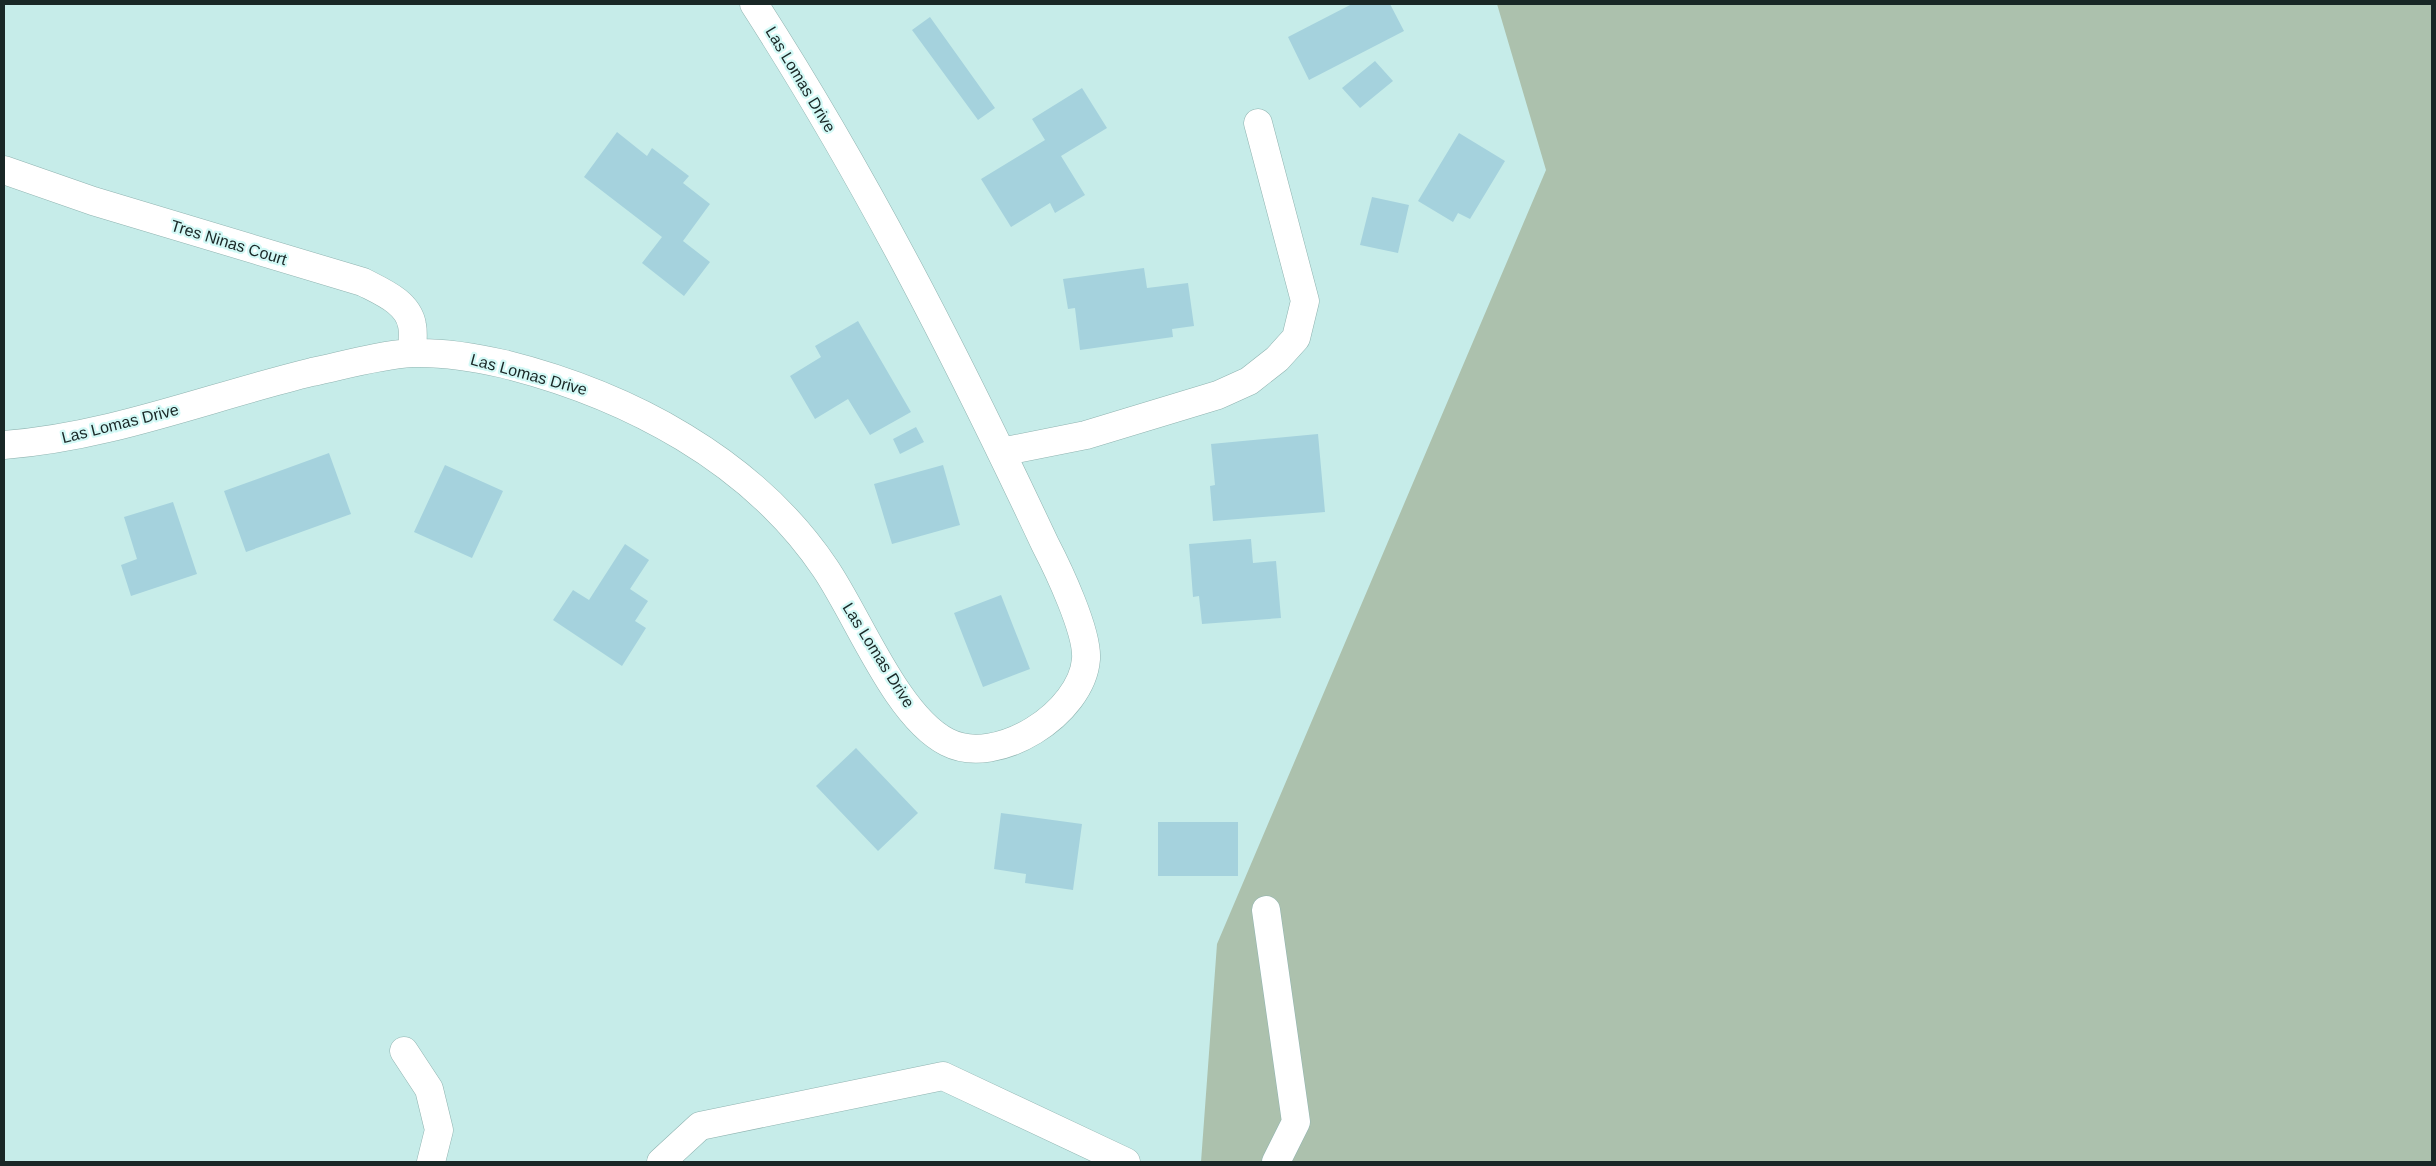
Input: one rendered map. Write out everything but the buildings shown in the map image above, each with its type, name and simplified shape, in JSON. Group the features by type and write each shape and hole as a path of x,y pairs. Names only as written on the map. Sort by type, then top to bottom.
{"street":[{"name":"Las Lomas Drive","path":"4,445 37,443 94,432 168,413 245,389 360,361 412,353 456,355 500,363 562,380 643,414 725,465 761,495 793,528 824,566 888,677 907,704 935,734 964,749 983,750 1025,735 1059,713 1072,699 1082,681 1087,653 1064,583 1001,452 917,287 840,143 804,80 754,4"},
{"path":"1001,452 1086,435 1218,395 1249,381 1277,359 1296,338 1305,301 1258,123"},
{"name":"Tres Ninas Court","path":"4,170 93,201 363,282 390,296 404,309 412,325 412,353"},
{"path":"1266,910 1296,1122 1276,1162"},
{"path":"404,1051 429,1089 439,1130 430,1162"},
{"path":"661,1162 700,1126 943,1076 1126,1162"}],"green space":[{"path":"1497,4 2432,4 2432,1162 1201,1162 1217,944 1546,170"}]}
